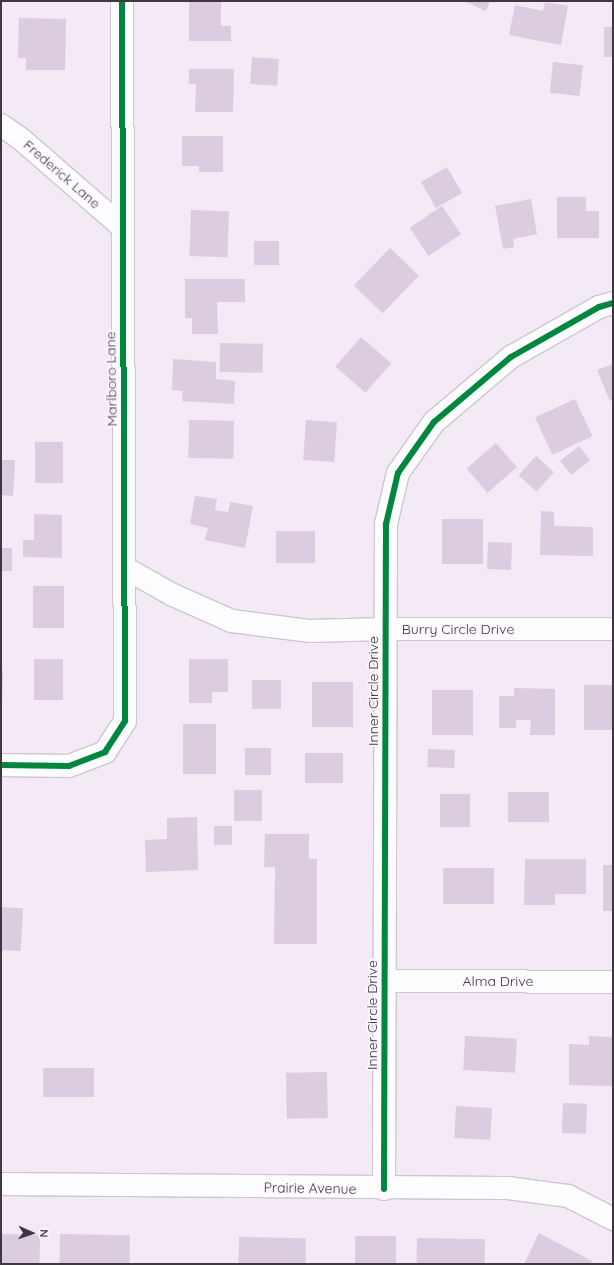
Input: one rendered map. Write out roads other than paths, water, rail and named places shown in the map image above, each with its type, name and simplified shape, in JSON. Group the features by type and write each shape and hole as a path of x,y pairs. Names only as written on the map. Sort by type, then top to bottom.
{"street":[{"name":"Marlboro Lane","path":"1,765 69,766 106,752 125,721 125,568 121,226 122,1"},
{"name":"Frederick Lane","path":"1,125 20,139 121,226"},
{"name":"Inner Circle Drive","path":"384,1189 386,524 398,473 434,422 511,357 599,307 613,303"},
{"name":"Burry Circle Drive","path":"125,568 173,595 232,621 310,631 385,629 613,629"},
{"name":"Alma Drive","path":"384,981 613,982"},
{"name":"Prairie Avenue","path":"1,1184 384,1189 508,1188 568,1196 613,1219"}]}
